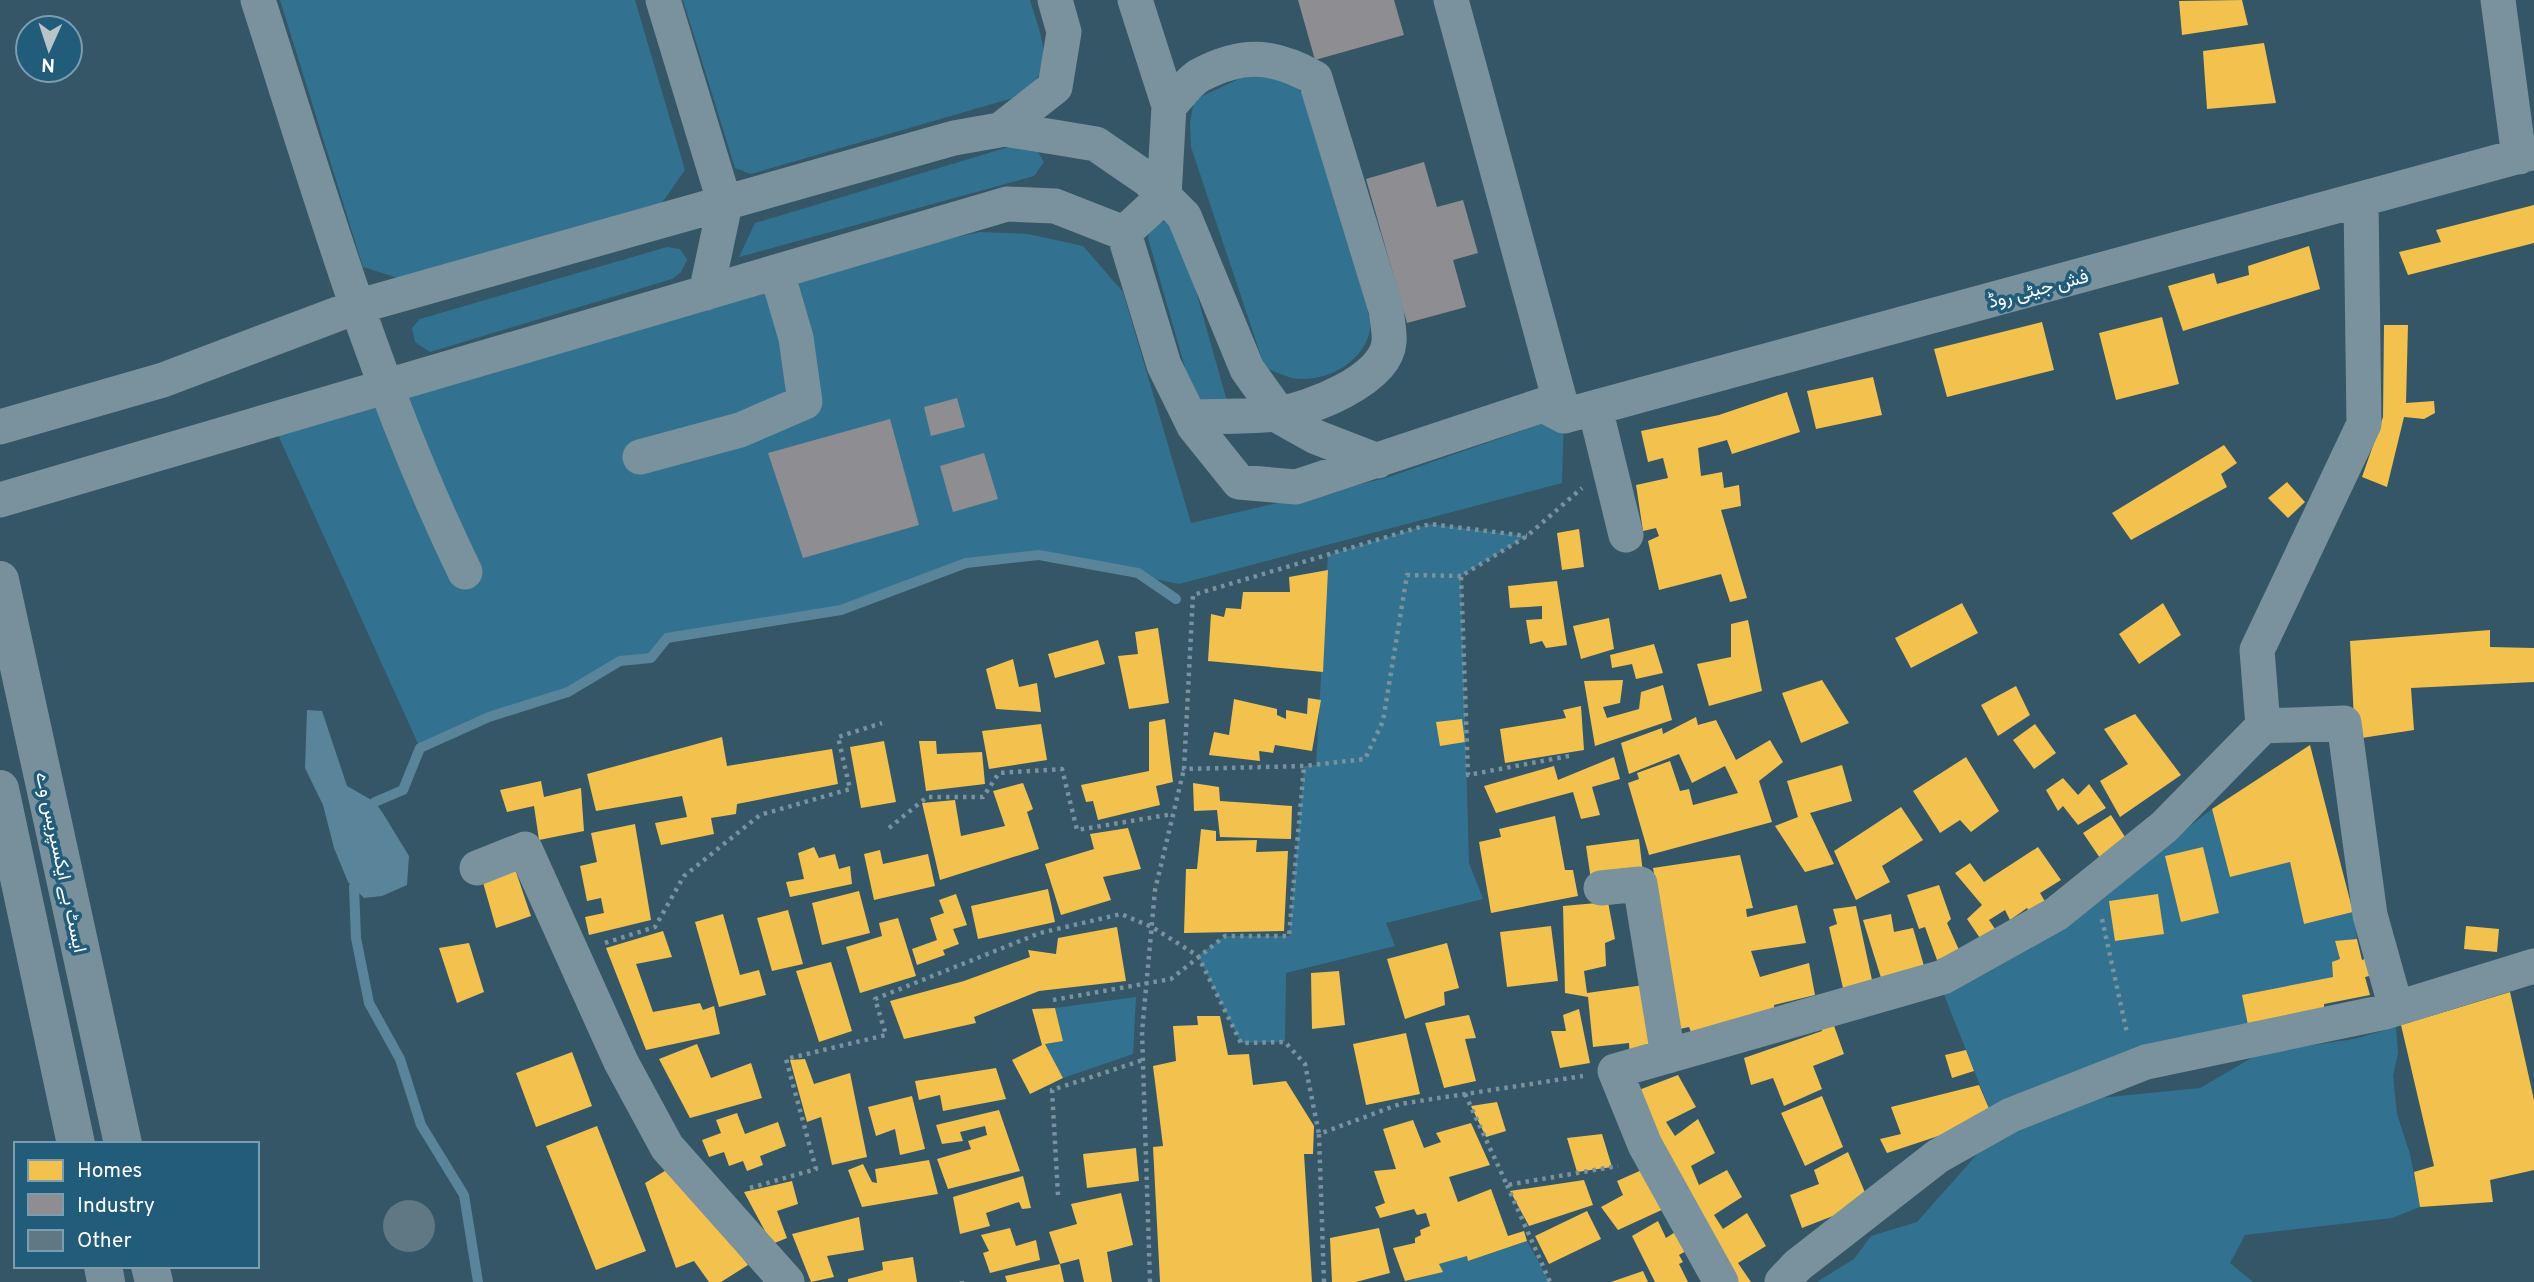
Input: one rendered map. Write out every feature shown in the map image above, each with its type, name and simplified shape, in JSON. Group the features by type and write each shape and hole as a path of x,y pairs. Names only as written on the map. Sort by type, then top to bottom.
{"main road":[{"name":"ایسٹ بے ایکسپریس وے","path":"0,580 123,1142"},
{"path":"0,789 76,1142"}],"street":[{"path":"258,0 356,307 423,485 465,572"},
{"path":"663,0 724,204 706,293"},
{"path":"1000,130 1055,87 1064,32 1055,0"},
{"path":"0,500 1007,204 1055,206 1124,233 1164,197 1169,106 1136,0"},
{"path":"1451,0 1567,410 1608,465 1626,535"},
{"path":"2498,0 2526,154"},
{"path":"1169,106 1198,76 1246,58 1286,62 1315,78 1386,310 1389,344 1380,365 1356,383 1324,400 1278,414 1190,417"},
{"path":"0,427 163,380 356,307 954,138 1000,130 1096,144 1147,179 1184,216 1247,369 1278,414 1316,438 1378,461"},
{"name":"فش جیٹی روڈ","path":"1124,233 1164,365 1190,417 1239,482 1296,487 1378,461 2361,201 2526,154"},
{"path":"2263,726 2257,650 2364,424 2361,201"},
{"path":"640,457 740,430 805,402 796,338 777,273"},
{"path":"1721,1282 1653,1160 1615,1071 1943,977 2056,914 2164,827 2263,726 2344,723 2370,915 2396,1008"},
{"path":"477,868 525,849 621,1062 667,1147 783,1281"},
{"path":"1601,888 1640,884 1668,1056"},
{"path":"1782,1282 1798,1265 1938,1156 2011,1115 2134,1066 2396,1008 2534,966"}],"path":[{"path":"1184,769 1304,766 1365,759 1383,721 1407,575 1461,576 1527,536 1608,465"},
{"path":"1150,1282 1143,1060 1146,985 1155,890 1184,769 1193,596 1430,524 1527,536"},
{"path":"1461,576 1468,775 1569,756"},
{"path":"573,954 654,927 684,876 760,816 850,789 838,737 882,723"},
{"path":"1053,1000 1171,979 1225,936 1289,936 1304,766"},
{"path":"889,828 927,797 983,797 999,773 1062,769 1077,830 1173,814"},
{"path":"2094,884 2134,1066"},
{"path":"713,1199 816,1169 786,1059 886,1035 875,999 1041,933 1121,914 1152,927 1198,956 1241,1043 1284,1042 1305,1064 1319,1133 1324,1282"},
{"path":"1058,1195 1052,1090 1143,1060"},
{"path":"1319,1133 1400,1104 1615,1071"},
{"path":"1465,1094 1550,1282"},
{"path":"1507,1185 1653,1160"}],"shaded area":[{"path":"280,0 635,0 685,170 656,211 398,278 363,267"},
{"path":"683,0 1030,0 1042,39 1043,62 1034,84 1023,95 751,174 735,168"},
{"path":"1256,71 1284,76 1302,93 1367,307 1370,329 1360,352 1341,368 1317,378 1292,378 1265,368 1191,147 1190,123 1194,100"},
{"path":"1019,144 1036,149 1044,162 1034,176 739,257 755,223"},
{"path":"1157,219 1178,228 1227,401 1194,399 1148,238 1151,226"},
{"path":"980,232 1028,234 1083,246 1123,292 1191,523 1386,478 1564,416 1562,483 1179,584 1039,555 966,563 841,610 667,638 651,658 620,661 568,692 489,717 420,748 278,435 895,251"},
{"path":"667,247 680,249 687,260 681,272 672,279 430,352 415,342 412,328 420,319"},
{"path":"1430,524 1527,536 1461,576 1469,863 1483,899 1386,923 1395,946 1286,973 1285,1042 1241,1043 1198,956 1225,936 1289,936 1304,766 1316,765 1328,555"},
{"path":"307,710 322,711 347,786 375,802 409,856 407,885 382,896 364,898 348,882 334,848 323,805 305,768"},
{"path":"2212,809 2230,877 2290,862 2304,924 2353,912 2357,939 2335,942 2340,959 2333,977 2249,1030 1993,1118 1941,987 2106,890"},
{"path":"1136,997 1133,1054 1063,1078 1045,1044 1063,1041 1055,1008"},
{"path":"2396,1027 2398,1053 2393,1076 2397,1114 2410,1154 2420,1207 2392,1218 2245,1235 2230,1263 2253,1282 1817,1282 1854,1259 1871,1236 1917,1222 1996,1133 2079,1100 2200,1088 2260,1053 2354,1039"},
{"path":"1527,1241 1550,1282 1405,1282 1442,1272 1439,1264 1467,1256 1469,1261"}],"building: Homes":[{"path":"2242,0 2248,25 2182,35 2179,1"},
{"path":"2264,43 2276,103 2207,109 2203,51"},
{"path":"2534,205 2534,243 2408,275 2399,252 2441,242 2436,230"},
{"path":"2309,246 2320,289 2183,331 2168,286 2214,273 2217,284 2249,275 2248,266"},
{"path":"2162,317 2179,384 2116,400 2099,333"},
{"path":"2042,322 2054,370 1947,397 1934,349"},
{"path":"2384,325 2408,325 2406,403 2434,401 2435,413 2424,419 2404,417 2387,487 2362,477 2383,417"},
{"path":"1873,377 1882,415 1816,429 1807,391"},
{"path":"1787,392 1800,432 1732,454 1727,440 1698,448 1701,476 1722,472 1724,488 1739,485 1741,506 1721,510 1747,598 1730,602 1721,574 1659,590 1648,541 1659,536 1656,528 1643,531 1636,485 1668,478 1663,458 1648,462 1641,431 1719,415"},
{"path":"2224,445 2237,463 2221,474 2227,487 2131,540 2112,513"},
{"path":"2287,482 2305,502 2288,518 2268,498"},
{"path":"1579,529 1584,567 1562,570 1557,533"},
{"path":"1328,570 1323,672 1208,661 1211,614 1224,617 1226,608 1241,609 1243,592 1290,592 1289,577"},
{"path":"1557,581 1567,645 1546,648 1542,641 1530,644 1526,620 1542,619 1542,606 1510,608 1508,586"},
{"path":"1962,603 1978,633 1911,668 1895,638"},
{"path":"2163,603 2181,635 2139,664 2119,634"},
{"path":"1609,618 1614,649 1581,659 1573,626"},
{"path":"1748,620 1762,691 1709,706 1697,664 1731,657 1731,624"},
{"path":"1158,628 1169,703 1129,709 1118,656 1138,654 1135,632"},
{"path":"2490,630 2490,647 2534,648 2534,682 2411,688 2414,730 2355,739 2350,641"},
{"path":"1098,640 1105,664 1055,678 1048,654"},
{"path":"1654,644 1663,673 1636,679 1632,664 1612,668 1610,655"},
{"path":"1013,659 1019,687 1037,683 1041,712 996,709 986,669"},
{"path":"1623,680 1620,703 1603,707 1607,718 1639,709 1641,692 1663,685 1672,720 1595,746 1584,681"},
{"path":"1822,680 1849,723 1801,743 1782,693"},
{"path":"2016,686 2030,715 1998,736 1981,705"},
{"path":"1308,698 1321,700 1312,751 1275,745 1273,753 1259,751 1260,761 1209,755 1214,732 1229,735 1234,699 1277,709 1277,715 1286,719 1286,710 1307,714"},
{"path":"1581,706 1584,750 1505,763 1500,729 1566,718 1563,710"},
{"path":"2135,714 2181,775 2120,817 2100,781 2128,764 2104,729"},
{"path":"1696,717 1698,725 1716,720 1736,760 1770,740 1783,762 1759,781 1772,822 1649,855 1628,783 1639,779 1637,773 1670,761 1680,791 1689,789 1693,805 1738,793 1725,766 1692,783 1679,754 1629,774 1621,743 1662,728 1663,734"},
{"path":"1165,719 1173,782 1156,786 1160,805 1098,820 1093,801 1086,802 1081,785 1149,771 1149,722"},
{"path":"1462,719 1465,742 1440,746 1436,722"},
{"path":"1041,724 1047,760 989,769 982,731"},
{"path":"2035,724 2056,753 2034,769 2013,740"},
{"path":"722,737 727,766 832,749 838,784 737,804 736,814 711,818 714,834 661,845 655,823 687,817 682,796 596,811 587,774"},
{"path":"884,741 896,802 861,808 850,747"},
{"path":"919,741 936,741 937,754 982,752 985,784 926,791"},
{"path":"2310,745 2353,912 2304,924 2290,862 2230,877 2212,809"},
{"path":"1614,757 1620,779 1592,787 1600,815 1581,819 1573,792 1496,813 1484,786 1554,766 1558,780"},
{"path":"1966,757 1999,811 1971,832 1960,820 1940,833 1913,791"},
{"path":"1842,765 1852,801 1810,813 1834,864 1805,872 1775,826 1798,817 1787,781"},
{"path":"2063,778 2078,795 2089,784 2106,808 2078,825 2063,806 2058,811 2046,790"},
{"path":"541,781 544,797 581,788 584,831 539,840 534,806 507,812 500,790"},
{"path":"1023,783 1033,809 1027,812 1039,849 940,880 922,803 955,800 961,836 1005,826 993,791"},
{"path":"1193,783 1219,787 1220,801 1292,806 1291,839 1220,837 1217,810 1194,811"},
{"path":"1901,807 1923,840 1882,866 1890,882 1856,900 1834,851"},
{"path":"2111,815 2127,840 2100,858 2083,833"},
{"path":"1555,816 1565,870 1573,870 1578,896 1491,913 1479,842 1501,837 1499,829"},
{"path":"635,824 651,920 589,935 585,917 604,913 601,898 587,901 580,866 597,862 591,833"},
{"path":"1128,828 1141,869 1103,877 1111,900 1061,915 1045,864 1094,849 1090,834"},
{"path":"1201,829 1216,831 1216,841 1257,840 1256,852 1288,851 1284,931 1184,933 1186,869 1197,869"},
{"path":"1639,839 1643,873 1591,880 1586,846"},
{"path":"814,847 819,858 835,854 839,869 850,866 852,884 790,897 786,882 804,879 798,853"},
{"path":"2038,847 2061,880 2040,893 2049,908 2032,916 2027,908 2010,920 2005,910 1989,920 1999,935 1984,944 1967,919 1982,905 1955,873 1970,863 1984,882"},
{"path":"2203,847 2219,913 2181,922 2165,856"},
{"path":"880,850 883,864 928,854 935,886 874,900 864,854"},
{"path":"1740,855 1753,908 1746,909 1747,917 1797,905 1806,943 1751,951 1760,977 1809,963 1815,995 1774,1005 1775,1013 1693,1037 1689,1027 1680,1029 1653,868"},
{"path":"515,869 531,916 496,928 482,879"},
{"path":"1939,885 1951,919 1947,923 1959,950 1937,960 1925,927 1919,929 1907,895"},
{"path":"1048,889 1055,922 978,939 971,906"},
{"path":"859,891 870,933 822,945 812,903"},
{"path":"956,894 967,925 953,929 959,944 943,950 945,955 917,965 912,949 937,940 930,918 944,913 939,900"},
{"path":"2158,894 2164,934 2115,941 2109,901"},
{"path":"1608,902 1615,939 1605,943 1606,966 1584,971 1587,993 1644,985 1652,1054 1630,1059 1629,1043 1593,1047 1588,997 1565,993 1563,906"},
{"path":"1856,906 1872,980 1843,988 1829,927 1837,924 1833,909"},
{"path":"788,910 803,964 772,971 757,918"},
{"path":"723,914 740,975 759,970 766,995 719,1007 695,922"},
{"path":"1891,914 1894,932 1913,928 1924,966 1882,981 1863,920"},
{"path":"898,918 916,976 860,993 846,947 882,936 879,923"},
{"path":"1551,926 1558,981 1507,987 1500,932"},
{"path":"2466,926 2499,929 2497,952 2464,949"},
{"path":"1117,927 1126,981 1039,991 974,1017 976,1023 904,1039 890,1001 964,981 1030,957 1028,950 1056,954 1058,938"},
{"path":"663,931 672,957 636,964 653,1012 700,1003 703,1010 714,1006 720,1034 646,1050 606,948"},
{"path":"2357,939 2362,960 2371,956 2374,975 2365,977 2370,995 2324,1004 2325,1015 2249,1030 2242,995 2333,977 2332,962 2340,959 2335,941"},
{"path":"469,943 484,992 457,1003 439,948"},
{"path":"1447,943 1459,988 1444,992 1445,1005 1405,1019 1387,959"},
{"path":"831,962 852,1031 819,1042 796,971"},
{"path":"1339,971 1345,1025 1312,1029 1311,973"},
{"path":"2510,992 2534,1100 2534,1170 2490,1180 2493,1202 2420,1207 2414,1172 2434,1166 2401,1025"},
{"path":"1055,1008 1063,1041 1045,1044 1063,1078 1030,1094 1012,1060 1042,1045 1032,1009"},
{"path":"1579,1009 1590,1063 1560,1068 1551,1031 1566,1031 1563,1015"},
{"path":"1469,1015 1476,1038 1465,1039 1476,1081 1444,1088 1425,1023"},
{"path":"1197,1016 1220,1016 1228,1055 1249,1054 1253,1085 1286,1081 1314,1126 1313,1154 1304,1154 1312,1282 1160,1282 1153,1147 1163,1146 1153,1066 1176,1061 1173,1026 1198,1025"},
{"path":"1832,1020 1844,1054 1813,1066 1822,1089 1784,1106 1773,1078 1751,1085 1744,1058 1822,1031 1821,1023"},
{"path":"1406,1033 1420,1094 1366,1105 1353,1044"},
{"path":"697,1044 711,1078 751,1063 762,1098 690,1118 659,1059"},
{"path":"1966,1050 1974,1071 1952,1078 1945,1055"},
{"path":"572,1052 592,1106 536,1127 516,1073"},
{"path":"805,1059 814,1084 850,1073 867,1157 832,1165 821,1117 807,1122 790,1060"},
{"path":"996,1068 1006,1099 943,1111 940,1095 919,1100 915,1081"},
{"path":"1678,1075 1696,1107 1666,1122 1675,1136 1698,1119 1715,1153 1691,1166 1699,1185 1727,1170 1742,1197 1714,1215 1723,1229 1747,1213 1766,1246 1738,1263 1751,1282 1735,1282 1631,1093"},
{"path":"1979,1085 1993,1118 1887,1153 1880,1139 1901,1134 1891,1107"},
{"path":"912,1096 925,1149 900,1155 895,1129 876,1136 868,1107"},
{"path":"1822,1096 1843,1147 1805,1166 1781,1113"},
{"path":"1497,1102 1506,1131 1486,1137 1471,1106"},
{"path":"999,1110 1020,1171 948,1189 937,1159 971,1149 968,1141 987,1135 985,1126 960,1132 963,1141 942,1144 936,1125"},
{"path":"737,1113 745,1134 778,1122 786,1146 760,1156 763,1165 747,1171 743,1161 729,1166 724,1152 709,1157 702,1140 721,1133 716,1120"},
{"path":"1413,1120 1424,1148 1441,1142 1436,1133 1471,1123 1490,1165 1449,1177 1458,1202 1491,1189 1508,1236 1524,1231 1527,1241 1468,1261 1467,1256 1439,1264 1443,1272 1405,1281 1393,1248 1415,1243 1415,1238 1421,1235 1420,1230 1430,1226 1426,1213 1417,1215 1414,1209 1380,1218 1375,1207 1385,1203 1374,1171 1396,1169 1383,1129"},
{"path":"597,1126 646,1251 596,1270 546,1146"},
{"path":"1602,1134 1612,1167 1577,1172 1567,1138"},
{"path":"1136,1148 1139,1181 1087,1188 1083,1154"},
{"path":"1848,1152 1869,1202 1802,1228 1790,1195 1819,1184 1814,1170"},
{"path":"929,1160 938,1194 862,1207 848,1170 863,1164 872,1182 877,1183 875,1169"},
{"path":"673,1166 748,1265 721,1282 709,1282 694,1261 676,1268 645,1183"},
{"path":"1644,1169 1666,1208 1618,1230 1601,1207 1623,1195 1617,1181"},
{"path":"1023,1176 1031,1208 1022,1209 1019,1202 986,1213 990,1226 960,1234 953,1197"},
{"path":"1584,1180 1593,1205 1529,1226 1510,1191"},
{"path":"792,1181 798,1204 777,1211 787,1238 772,1244 744,1192"},
{"path":"1121,1193 1133,1245 1107,1252 1112,1282 1084,1282 1079,1259 1060,1264 1049,1232 1077,1224 1071,1204"},
{"path":"1587,1211 1601,1239 1549,1264 1535,1236"},
{"path":"859,1217 864,1250 827,1256 834,1277 811,1282 792,1234"},
{"path":"1658,1221 1666,1238 1683,1227 1693,1247 1679,1255 1683,1262 1679,1264 1688,1282 1655,1282 1632,1236"},
{"path":"1010,1228 1016,1246 1036,1240 1040,1260 990,1273 983,1253 989,1251 981,1235"},
{"path":"1379,1228 1390,1273 1356,1282 1332,1282 1330,1238"},
{"path":"913,1257 917,1282 848,1282 848,1279 883,1270 882,1262"},
{"path":"1060,1264 1064,1282 1007,1282 1005,1276"},
{"path":"1643,1271 1648,1282 1611,1282"}],"building: Industry":[{"path":"1298,0 1394,0 1404,35 1315,60"},
{"path":"1424,162 1437,207 1463,200 1478,253 1453,260 1466,307 1407,323 1366,179"},
{"path":"957,398 965,427 931,436 924,407"},
{"path":"890,419 919,525 803,558 768,453"},
{"path":"984,453 998,499 953,512 940,466"}],"building: Other":[{"path":"409,1200 419,1202 427,1208 433,1216 433,1236 427,1244 419,1250 409,1252 399,1250 391,1244 385,1236 383,1226 385,1216 391,1208 399,1202"}],"waterway":[{"path":"375,802 403,790 420,748 489,717 568,692 620,661 651,658 667,638 841,610 966,563 1039,555 1138,573 1176,599"},
{"path":"354,887 356,938 369,1003 400,1059 421,1125 464,1195 478,1282"}]}
